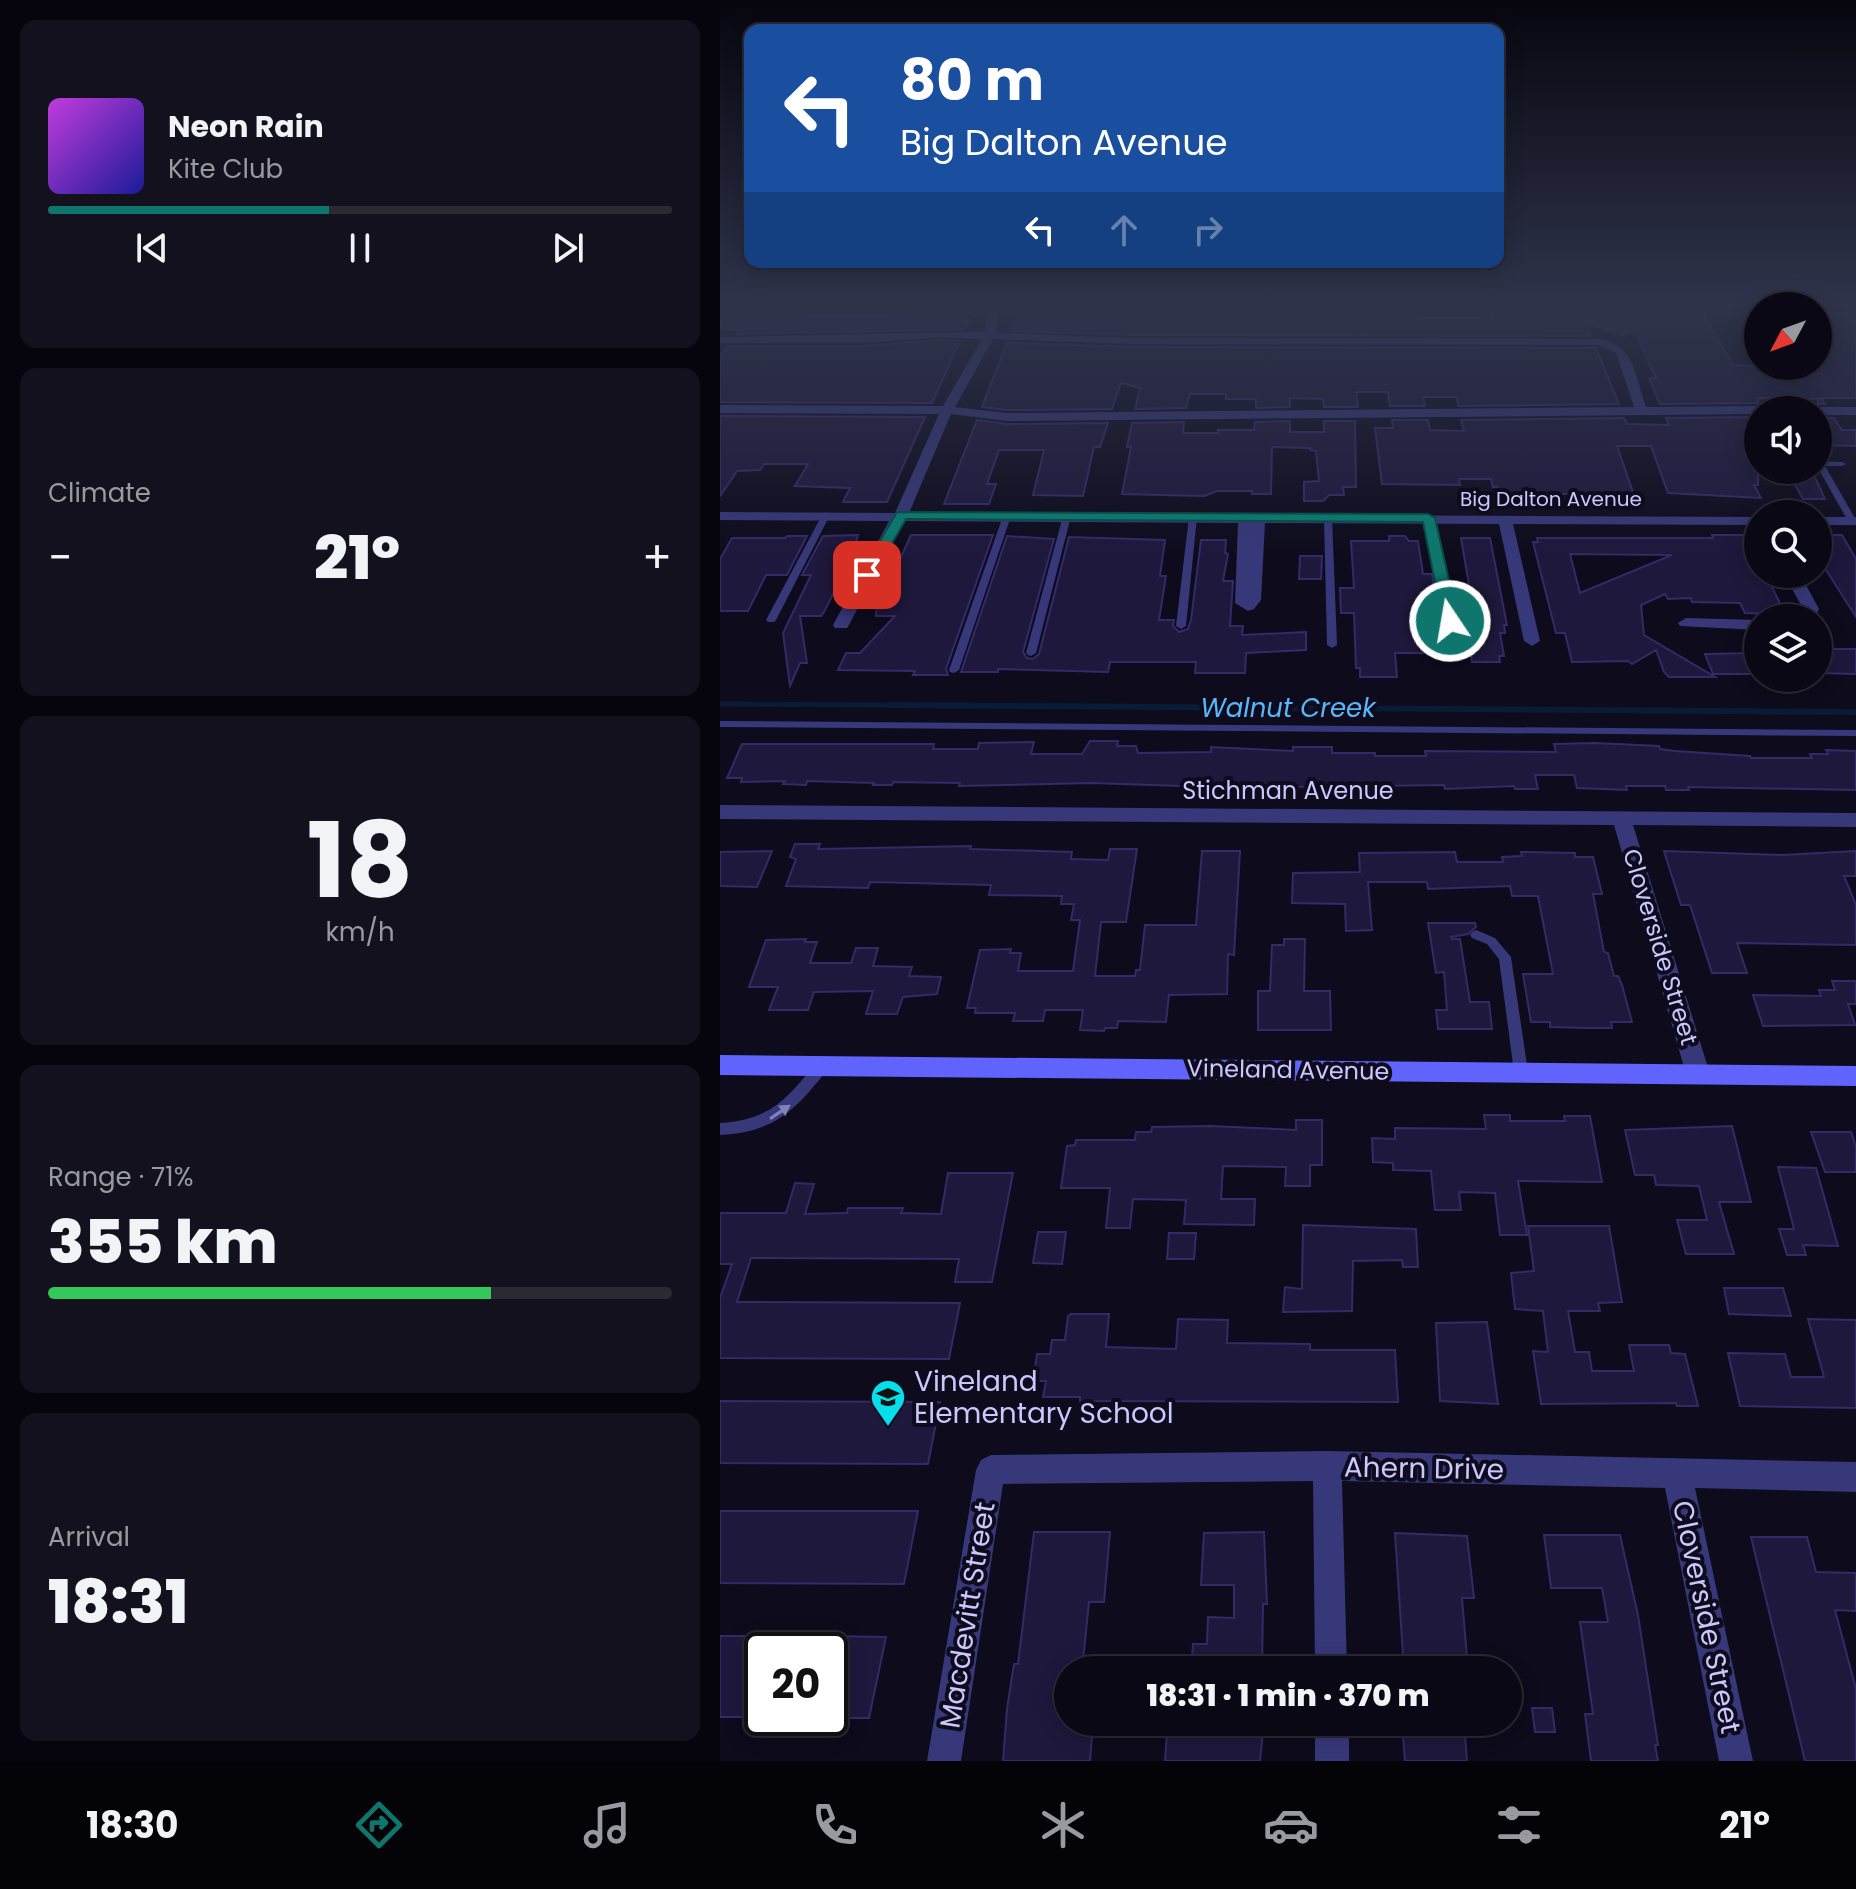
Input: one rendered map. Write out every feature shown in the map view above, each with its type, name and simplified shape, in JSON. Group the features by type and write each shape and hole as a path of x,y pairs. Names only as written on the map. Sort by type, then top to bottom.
{"street":[{"path":"841,625 901,515 958,390"},
{"path":"1634,390 1641,410"},
{"path":"720,409 947,410 1007,417 1744,410"},
{"path":"1832,411 1856,411"},
{"name":"Big Dalton Avenue","path":"720,516 1744,521"},
{"path":"1505,519 1532,641"},
{"path":"1832,521 1854,521"},
{"path":"1686,623 1744,625"},
{"name":"Stichman Avenue","path":"720,812 1856,820"},
{"name":"Cloverside Street","path":"1622,820 1698,1074"},
{"name":"Vineland Avenue","path":"720,1065 1856,1076"},
{"path":"1327,1466 1331,1656"},
{"name":"Ahern Drive","path":"991,1470 1327,1466 1856,1477"},
{"name":"Macdevitt Street","path":"944,1761 991,1470"},
{"name":"Cloverside Street","path":"1677,1472 1736,1761"},
{"path":"1332,1736 1332,1761"}],"lane":[{"path":"1842,464 1819,463 1854,521"},
{"path":"771,620 826,515"},
{"path":"954,670 1007,516"},
{"path":"1031,653 1067,516"},
{"path":"1181,626 1193,517"},
{"path":"1328,518 1332,645"},
{"path":"1428,518 1456,647"},
{"path":"720,724 1856,733"},
{"path":"1476,935 1491,941 1505,957 1521,1072"},
{"path":"720,1129 752,1126 768,1119 794,1102 822,1066"}],"building":[{"path":"720,390 938,390 932,403 720,402"},
{"path":"989,390 1119,390 1112,409 1007,410 982,407"},
{"path":"1139,390 1613,390 1619,404 1458,406 1457,397 1423,397 1425,406 1390,406 1388,392 1356,392 1358,407 1324,407 1323,399 1290,398 1290,407 1256,408 1256,399 1226,399 1226,394 1190,394 1186,408 1135,409"},
{"path":"1654,390 1856,390 1856,398 1744,396 1744,403 1660,404"},
{"path":"720,416 925,417 887,502 843,502 850,488 795,486 808,464 764,464 760,470 737,471 720,496"},
{"path":"1744,417 1744,484 1758,484 1754,485 1761,498 1668,493 1651,446 1617,446 1637,504 1602,503 1599,494 1555,494 1556,498 1522,498 1523,502 1501,502 1491,479 1459,479 1460,485 1382,484 1375,428 1393,428 1392,420 1428,420 1430,430 1464,431 1461,420 1624,418 1627,424 1669,425 1666,418"},
{"path":"1832,418 1842,430 1856,430 1856,446 1832,445"},
{"path":"977,420 1007,424 1108,423 1100,447 1094,447 1083,496 1033,495 1044,450 999,450 987,484 996,484 989,504 944,504"},
{"path":"1290,421 1290,432 1324,432 1324,421 1355,421 1356,487 1343,487 1344,495 1329,495 1323,501 1304,501 1304,482 1319,481 1316,451 1310,448 1272,447 1271,494 1217,491 1204,496 1122,494 1132,423 1184,422 1183,433 1218,433 1218,430 1254,430 1255,422"},
{"path":"1794,484 1818,484 1825,499 1803,499"},
{"path":"858,535 851,558 824,612 821,616 800,616 807,663 800,663 790,686 783,633 811,575 802,575 823,536"},
{"path":"911,535 993,535 946,669 948,675 913,675 915,671 838,670 846,653 860,653 895,616 876,616 876,612"},
{"path":"1712,535 1744,535 1744,588 1773,588 1780,604 1744,604 1744,611 1740,603 1692,602 1691,598 1668,599 1665,594 1641,605 1644,635 1715,677 1669,677 1656,650 1632,664 1628,661 1572,662 1565,633 1556,633 1533,542 1538,542 1537,538 1713,538","holes":["1570,554 1672,555 1580,593"]},
{"path":"1832,535 1842,535 1856,559 1856,617 1832,579"},
{"path":"807,536 787,575 766,575 748,611 720,611 720,559 732,538"},
{"path":"1007,536 1054,539 1023,652 1027,658 1033,659 1039,654 1069,537 1165,540 1160,576 1166,576 1159,620 1174,620 1173,626 1179,632 1188,629 1191,620 1201,540 1226,540 1225,553 1228,554 1223,581 1233,581 1230,626 1243,626 1242,635 1306,632 1306,650 1246,653 1245,673 1195,673 1196,662 1110,662 1108,672 998,669 998,672 961,672"},
{"path":"1389,536 1405,536 1409,541 1418,541 1423,574 1432,574 1444,644 1436,644 1437,653 1395,653 1397,677 1360,677 1360,668 1356,668 1354,613 1341,613 1340,588 1354,588 1351,541 1389,541"},
{"path":"1461,538 1490,538 1507,625 1504,625 1505,633 1500,633 1504,656 1499,656 1500,662 1472,662 1469,643 1479,643"},
{"path":"1300,556 1322,556 1321,579 1299,579"},
{"path":"1832,649 1856,649 1856,674 1832,673"},
{"path":"1744,653 1744,674 1713,674 1705,654"},
{"path":"1090,741 1118,741 1117,746 1136,746 1138,753 1211,752 1211,747 1293,751 1293,747 1332,747 1332,753 1426,756 1425,751 1556,752 1554,744 1595,743 1659,746 1660,749 1675,751 1751,758 1812,758 1810,754 1828,754 1826,750 1856,751 1856,790 1688,787 1689,790 1666,790 1665,786 1626,786 1627,790 1577,788 1574,775 1535,775 1538,789 1515,789 1514,786 1445,789 1444,785 1268,788 1268,784 1181,786 1092,783 959,786 960,783 893,782 892,785 873,785 807,781 806,785 783,784 785,781 741,782 742,778 727,778 742,744 934,744 933,749 978,749 979,743 1034,742 1031,754 1082,754"},
{"path":"795,844 820,844 818,849 971,846 970,849 1072,852 1071,859 1108,860 1110,849 1137,849 1126,922 1101,922 1095,976 1135,976 1136,970 1140,970 1145,925 1196,925 1202,851 1240,851 1234,955 1228,954 1227,994 1169,995 1166,1022 1118,1021 1117,1028 1105,1028 1104,1031 1080,1030 1083,1010 1045,1010 1043,1021 1013,1021 1015,1013 975,1013 976,1008 967,1008 980,950 1011,949 1010,953 1021,953 1018,971 1073,971 1080,920 1071,920 1074,904 1061,904 1062,896 989,895 991,885 870,882 868,888 786,886 796,859 790,857"},
{"path":"772,851 757,887 720,886 720,852"},
{"path":"1664,851 1783,855 1856,851 1856,876 1844,876 1856,905 1856,945 1737,943 1747,973 1712,973 1690,905 1681,905"},
{"path":"1455,852 1457,862 1503,862 1502,857 1522,856 1521,852 1575,853 1575,857 1593,857 1602,894 1593,894 1604,952 1608,953 1614,976 1618,976 1622,985 1632,1022 1611,1022 1612,1028 1586,1028 1550,1027 1550,1022 1531,1022 1523,974 1553,974 1538,896 1512,896 1510,886 1428,889 1427,882 1368,882 1372,930 1346,931 1345,904 1292,903 1293,873 1360,872 1359,853"},
{"path":"1428,923 1475,923 1476,927 1468,934 1451,937 1460,939 1470,1002 1489,1002 1492,1029 1438,1029 1436,1010 1447,1010 1444,972 1436,973"},
{"path":"806,939 805,942 817,942 810,963 851,963 856,948 878,948 873,966 912,967 909,976 941,977 937,994 903,997 897,1014 866,1014 873,991 814,992 808,1010 769,1010 778,987 749,987 766,940"},
{"path":"1284,939 1305,939 1304,991 1330,991 1331,1030 1258,1030 1258,991 1270,991 1272,945 1284,945"},
{"path":"1832,981 1856,981 1856,1004 1848,1004 1855,1025 1763,1026 1753,995 1821,996 1819,990 1835,990"},
{"path":"1484,1115 1510,1115 1510,1121 1565,1121 1564,1116 1590,1116 1602,1182 1518,1181 1527,1235 1500,1235 1495,1193 1459,1192 1461,1210 1435,1210 1431,1171 1393,1170 1393,1163 1373,1162 1372,1138 1395,1139 1395,1128 1486,1129"},
{"path":"1296,1120 1322,1120 1322,1165 1310,1165 1310,1186 1285,1186 1286,1167 1223,1166 1221,1199 1255,1199 1254,1225 1184,1224 1186,1200 1133,1199 1130,1228 1106,1228 1110,1188 1061,1188 1067,1146 1075,1145 1076,1140 1135,1140 1136,1132 1151,1132 1152,1127 1296,1130"},
{"path":"1732,1126 1751,1202 1719,1202 1734,1254 1686,1254 1677,1220 1707,1220 1699,1186 1656,1185 1654,1175 1635,1175 1625,1130"},
{"path":"1811,1132 1851,1132 1856,1147 1856,1172 1825,1172"},
{"path":"1778,1167 1816,1168 1838,1246 1803,1245 1806,1255 1787,1255 1779,1229 1794,1229"},
{"path":"948,1173 1013,1173 992,1282 955,1282 959,1259 751,1258 737,1302 960,1303 949,1359 720,1358 720,1298 732,1264 720,1264 720,1213 786,1213 795,1183 814,1184 805,1214 847,1213 848,1208 903,1208 901,1213 941,1214"},
{"path":"1303,1225 1416,1229 1418,1267 1403,1267 1402,1260 1353,1261 1352,1311 1283,1312 1285,1287 1302,1289"},
{"path":"1528,1226 1609,1226 1622,1302 1598,1303 1600,1311 1568,1311 1575,1352 1589,1352 1592,1371 1634,1371 1629,1345 1669,1345 1671,1353 1685,1354 1698,1406 1677,1406 1676,1403 1541,1404 1533,1351 1548,1352 1543,1311 1515,1309 1511,1273 1534,1271"},
{"path":"1038,1232 1066,1232 1062,1264 1033,1263"},
{"path":"1169,1233 1196,1233 1194,1259 1167,1259"},
{"path":"1724,1288 1783,1288 1791,1316 1729,1314"},
{"path":"1109,1314 1106,1347 1176,1349 1178,1319 1228,1320 1227,1343 1310,1344 1310,1350 1395,1350 1398,1402 1080,1401 1080,1397 1043,1397 1046,1381 1033,1381 1037,1354 1050,1354 1052,1340 1065,1340 1068,1316"},
{"path":"1808,1319 1856,1320 1856,1408 1740,1406 1728,1353 1785,1354 1791,1377 1824,1377"},
{"path":"1487,1322 1498,1404 1440,1401 1436,1323"},
{"path":"720,1401 940,1402 928,1464 720,1463"},
{"path":"720,1511 918,1511 904,1584 720,1583"},
{"path":"1034,1532 1110,1532 1104,1602 1089,1602 1083,1656 1054,1656 1054,1736 1092,1736 1090,1761 1003,1761 1007,1709 1014,1664 1018,1664"},
{"path":"1264,1532 1267,1604 1263,1604 1262,1656 1192,1656 1193,1644 1207,1644 1208,1617 1234,1618 1234,1585 1201,1585 1204,1533"},
{"path":"1395,1533 1467,1536 1474,1598 1462,1598 1467,1656 1403,1656"},
{"path":"1544,1535 1620,1535 1638,1615 1658,1761 1591,1761 1585,1714 1593,1714 1580,1622 1608,1622 1602,1588 1551,1588"},
{"path":"1751,1537 1807,1537 1816,1572 1856,1573 1856,1611 1835,1610 1856,1689 1856,1761 1805,1761"},
{"path":"720,1636 744,1636 744,1717 720,1717"},
{"path":"848,1636 886,1637 869,1718 848,1718"},
{"path":"1532,1708 1552,1708 1555,1732 1535,1732"},
{"path":"1167,1736 1263,1736 1260,1761 1165,1761"},
{"path":"1403,1736 1465,1736 1467,1761 1405,1761"}],"waterway":[{"name":"Walnut Creek","path":"720,704 1083,706"},
{"name":"Walnut Creek","path":"890,705 1083,706"},
{"name":"Walnut Creek","path":"1083,706 1174,707"},
{"name":"Walnut Creek","path":"1083,706 1856,712"}],"place":[{"name":"Vineland Elementary School","path":"888,1428"}],"route":[{"path":"867,575 901,515 1428,518 1450,621"}]}
